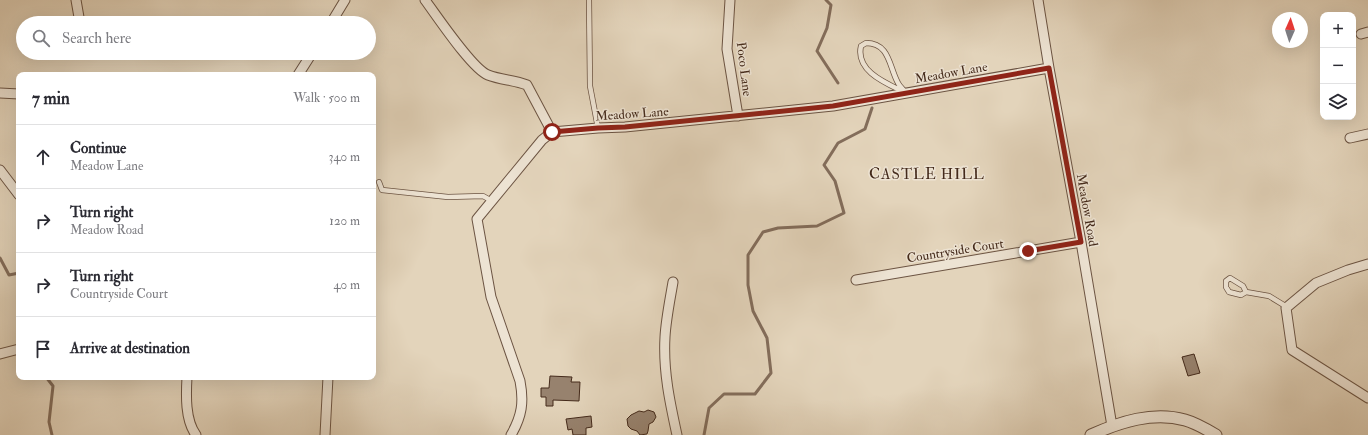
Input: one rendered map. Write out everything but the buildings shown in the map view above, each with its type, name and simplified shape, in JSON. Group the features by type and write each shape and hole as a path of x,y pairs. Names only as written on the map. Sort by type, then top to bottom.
{"street":[{"path":"76,0 79,16"},
{"path":"335,16 345,0"},
{"path":"425,0 474,66 487,75 518,81 527,85 552,132 542,140 478,220 492,297 522,391 522,407 518,424 510,435"},
{"name":"Poco Lane","path":"730,0 727,49 738,116"},
{"name":"Meadow Road","path":"1038,0 1112,426"},
{"path":"300,72 308,60"},
{"name":"Meadow Lane","path":"552,132 625,127 833,106 1049,68"},
{"path":"0,93 16,94"},
{"path":"1350,138 1368,134"},
{"path":"0,170 16,190"},
{"name":"Countryside Court","path":"856,280 1081,242"},
{"path":"1368,264 1348,270 1316,283 1286,308 1292,350 1368,398"},
{"path":"673,282 665,336 664,358 668,396 677,435"},
{"path":"0,354 16,350"},
{"path":"187,380 186,389 190,419 196,435"},
{"path":"326,435 328,380"},
{"path":"1091,435 1112,426 1141,418 1171,418 1184,420 1196,424 1216,435"}],"lane":[{"path":"589,0 590,86 598,128"},
{"path":"866,43 872,43 877,44 882,48 888,58 898,84 906,93 886,83 867,69 862,61 860,51 861,46 866,43"},
{"path":"379,182 382,190 448,197 483,196 492,201"},
{"path":"1246,292 1244,286 1230,278 1226,280 1226,287 1229,292 1241,295 1246,292 1269,296 1287,307"}],"waterway":[{"path":"826,0 831,5 827,28 817,51 838,83"},
{"path":"704,435 709,408 724,394 755,394 771,373 767,338 753,311 748,285 748,255 763,232 778,228 817,226 844,213 835,181 824,165 838,143 865,129 872,108"},
{"path":"0,258 9,275 16,274"},
{"path":"48,380 53,386 49,422 52,435"}],"district":[{"name":"CASTLE HILL","path":"927,174"}],"route":[{"path":"552,132 625,127 833,106 1049,68 1081,242 1028,251"}]}
